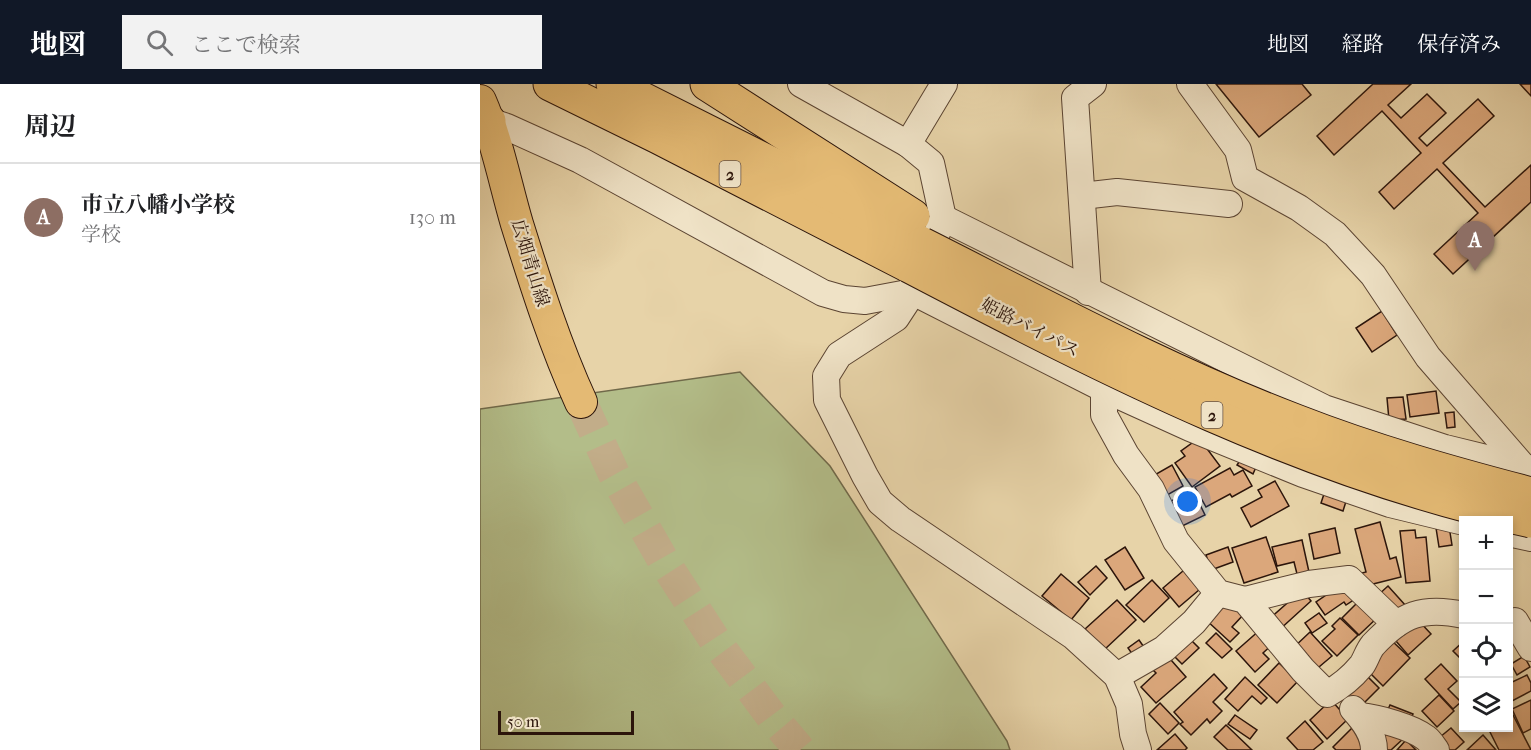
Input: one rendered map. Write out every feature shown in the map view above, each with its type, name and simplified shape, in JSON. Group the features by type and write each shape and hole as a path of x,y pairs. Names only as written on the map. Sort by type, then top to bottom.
{"highway":[{"name":"姫路バイパス","path":"550,84 658,137 924,250 1217,388 1295,421 1453,474 1529,476"},
{"name":"姫路バイパス","path":"613,84 822,189 924,250 1060,345 1207,413 1285,446 1364,475 1445,500 1531,521"},
{"path":"707,84 924,250"}],"main road":[{"name":"広畑青山線","path":"490,84 482,113 545,310 581,402"}],"street":[{"path":"801,84 908,144 931,163 924,250 896,318 839,355 826,376 826,399 880,502 900,519 1072,636 1117,676 1129,704 1133,734 1138,750"},
{"path":"908,144 944,84"},
{"path":"1190,84 1238,150 1245,178 1299,208 1335,234 1374,275 1428,357 1529,476"},
{"path":"1077,89 1088,292"},
{"path":"482,113 507,127 580,160 823,293 844,299 865,301 924,250"},
{"path":"1082,196 1117,192 1229,204"},
{"path":"924,250 1088,292 1324,408 1529,476"},
{"path":"924,250 1104,388 1191,428 1303,474 1390,504 1459,521"},
{"path":"1104,388 1104,415 1126,455 1151,489 1176,541 1218,593 1245,600 1309,584 1349,579 1395,624"},
{"path":"1513,534 1531,538"},
{"path":"1117,676 1164,649 1194,622 1218,593"},
{"path":"1245,600 1303,670 1327,694 1341,686 1362,664 1372,646 1395,624 1414,614 1436,610 1459,614"},
{"path":"1518,620 1531,648"},
{"path":"1334,690 1360,716 1374,738 1374,750"},
{"path":"1360,716 1410,730 1426,738 1436,750"}],"green space":[{"path":"740,372 830,466 1007,741 1010,750 480,750 480,409"}],"building":[{"path":"1216,84 1302,84 1311,95 1259,137"},
{"path":"1373,84 1411,84 1388,105 1401,118 1427,94 1446,113 1419,138 1427,146 1478,99 1494,116 1443,163 1485,207 1531,165 1531,202 1453,274 1434,254 1478,213 1437,169 1394,209 1379,192 1421,153 1382,111 1334,155 1317,136"},
{"path":"1520,84 1531,84 1531,96"},
{"path":"1382,311 1397,335 1372,352 1356,328"},
{"path":"1436,391 1439,413 1410,417 1407,395"},
{"path":"1403,397 1406,419 1389,420 1387,398"},
{"path":"1454,412 1455,427 1447,428 1445,413"},
{"path":"1199,438 1220,466 1192,487 1175,463 1185,456 1181,451"},
{"path":"1241,459 1256,467 1253,474 1237,465"},
{"path":"1172,465 1183,486 1162,498 1151,477"},
{"path":"1230,468 1234,475 1243,470 1252,486 1232,497 1230,494 1206,507 1195,487"},
{"path":"1275,481 1289,506 1251,527 1241,508 1262,497 1258,490"},
{"path":"1326,488 1348,495 1343,511 1321,503"},
{"path":"1193,490 1205,515 1174,530 1163,505"},
{"path":"1380,522 1390,559 1396,557 1401,577 1365,586 1362,573 1366,572 1355,529"},
{"path":"1449,526 1452,545 1439,547 1436,528"},
{"path":"1335,528 1340,553 1314,559 1309,534"},
{"path":"1415,530 1416,538 1426,537 1430,581 1406,583 1400,531"},
{"path":"1266,537 1278,572 1244,583 1232,548"},
{"path":"1302,540 1309,572 1297,574 1294,562 1277,566 1272,547"},
{"path":"1125,547 1144,578 1125,590 1105,560"},
{"path":"1228,547 1233,562 1211,570 1206,555"},
{"path":"1190,565 1206,584 1179,607 1163,588"},
{"path":"1096,566 1107,578 1090,595 1078,582"},
{"path":"1061,574 1089,598 1071,620 1042,596"},
{"path":"1152,580 1169,598 1144,622 1126,605"},
{"path":"1344,583 1355,599 1346,605 1344,602 1325,615 1316,602"},
{"path":"1388,586 1406,606 1394,617 1376,597"},
{"path":"1302,590 1311,601 1278,631 1268,620"},
{"path":"1225,597 1244,614 1232,627 1239,633 1230,642 1205,619"},
{"path":"1361,599 1378,617 1359,635 1342,618"},
{"path":"1117,600 1136,620 1104,650 1085,629"},
{"path":"1319,613 1327,623 1312,633 1305,623"},
{"path":"1340,618 1358,635 1337,656 1322,641 1335,629 1332,626"},
{"path":"1418,620 1431,634 1408,655 1396,641"},
{"path":"1261,629 1274,643 1263,653 1269,659 1255,672 1236,651"},
{"path":"1310,632 1332,656 1313,672 1292,649"},
{"path":"1216,633 1232,649 1222,658 1206,643"},
{"path":"1186,635 1199,648 1182,664 1169,651"},
{"path":"1139,640 1146,650 1135,658 1128,648"},
{"path":"1391,640 1410,658 1383,686 1364,667"},
{"path":"1459,646 1459,657 1453,651"},
{"path":"1164,652 1186,677 1156,703 1141,687 1156,673 1149,666"},
{"path":"1524,656 1530,667 1517,675 1513,663"},
{"path":"1279,663 1298,681 1277,703 1258,685"},
{"path":"1441,664 1457,681 1448,689 1459,700 1459,704 1453,709 1425,679"},
{"path":"1364,673 1379,688 1359,708 1344,693"},
{"path":"1214,674 1227,688 1213,702 1222,711 1210,723 1207,719 1191,735 1180,724 1183,722 1174,712"},
{"path":"1527,675 1531,683 1531,691 1513,700 1513,682"},
{"path":"1245,677 1267,698 1261,704 1252,696 1238,711 1225,699"},
{"path":"1439,695 1454,711 1437,727 1422,711"},
{"path":"1331,700 1348,719 1327,739 1310,720"},
{"path":"1531,700 1531,729 1523,733 1513,709"},
{"path":"1160,703 1179,723 1168,734 1149,714"},
{"path":"1390,705 1413,714 1409,725 1385,716"},
{"path":"1235,715 1257,730 1250,739 1228,724"},
{"path":"1513,715 1531,750 1499,750 1490,732 1513,732"},
{"path":"1305,721 1323,742 1313,750 1298,750 1287,738"},
{"path":"1226,725 1252,750 1228,750 1214,737"},
{"path":"1354,726 1370,741 1361,750 1336,750 1333,747"},
{"path":"1394,727 1404,738 1391,750 1384,750 1377,743"},
{"path":"1451,728 1464,742 1455,750 1441,750 1434,742"},
{"path":"1175,734 1187,748 1185,750 1157,750"},
{"path":"1483,735 1496,750 1467,750"},
{"path":"1406,740 1416,750 1397,750"}],"tunnel":[{"path":"581,402 614,474 663,560 716,642 772,717 800,750"}],"place":[{"name":"市立八幡小学校","path":"1475,271"}]}
